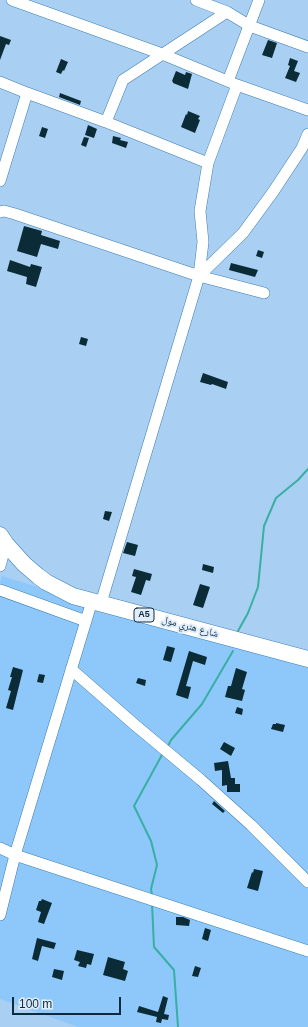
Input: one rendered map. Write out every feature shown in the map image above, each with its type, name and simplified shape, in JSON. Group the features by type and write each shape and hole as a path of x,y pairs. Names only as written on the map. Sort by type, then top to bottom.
{"highway":[{"name":"شارع هنري مول","path":"3,540 24,564 46,582 73,596 308,659"}],"street":[{"path":"12,0 162,54 233,83 308,110"},
{"path":"196,0 227,12 250,26 308,46"},
{"path":"0,915 15,854 86,621 96,602 198,276 203,242 200,211 208,163 259,0"},
{"path":"106,122 123,80 227,12"},
{"path":"0,82 208,163"},
{"path":"0,180 27,93"},
{"path":"198,276 243,233 273,192 302,148 308,134"},
{"path":"0,212 4,211 16,214 198,276 264,293"},
{"path":"0,566 3,540"},
{"path":"0,590 86,621"},
{"path":"72,669 251,825 308,882"},
{"path":"0,848 308,951"}],"shaded area":[{"path":"2,576 308,668 308,1027 78,1027 0,999 0,582"}],"building":[{"path":"0,36 11,40 9,45 6,44 0,60"},
{"path":"268,40 277,43 272,58 262,55"},
{"path":"290,58 298,61 294,71 300,73 296,82 285,78 290,66 288,65"},
{"path":"61,59 68,62 61,74 56,72"},
{"path":"176,71 185,75 186,72 192,74 188,89 173,83 172,81"},
{"path":"60,93 81,101 80,105 59,97"},
{"path":"188,111 200,116 195,133 181,127"},
{"path":"88,125 97,129 94,138 85,135"},
{"path":"42,127 48,129 45,138 39,136"},
{"path":"113,136 128,142 126,148 112,143"},
{"path":"84,137 89,138 86,147 81,145"},
{"path":"24,226 42,231 41,235 60,241 58,249 41,244 37,257 17,251"},
{"path":"258,250 264,252 262,258 256,256"},
{"path":"10,260 30,267 31,264 42,267 36,287 26,284 27,277 7,271"},
{"path":"231,263 258,270 255,277 229,270"},
{"path":"81,337 88,339 86,346 79,344"},
{"path":"203,373 228,382 226,389 200,382"},
{"path":"105,511 112,512 109,521 103,519"},
{"path":"127,542 138,545 135,556 123,553"},
{"path":"203,564 214,567 213,573 202,570"},
{"path":"134,569 152,574 150,581 146,580 141,595 131,592 136,577 132,576"},
{"path":"200,584 210,587 203,608 193,605"},
{"path":"167,646 175,648 171,662 163,660"},
{"path":"189,651 207,657 205,665 193,661 186,686 191,687 188,699 176,695"},
{"path":"13,667 23,670 13,710 6,708 11,691 8,690"},
{"path":"236,668 247,672 242,689 245,690 242,701 225,697 228,686 231,686"},
{"path":"39,674 45,675 43,683 37,682"},
{"path":"138,678 146,680 145,686 136,683"},
{"path":"237,707 243,709 242,715 235,713"},
{"path":"276,723 285,725 283,732 271,729 273,724"},
{"path":"224,742 235,748 231,756 220,749"},
{"path":"228,761 231,778 235,778 235,784 240,784 240,792 227,792 227,785 222,786 222,770 215,771 214,763"},
{"path":"214,801 225,811 223,813 212,804"},
{"path":"254,869 263,871 258,891 247,888"},
{"path":"42,899 52,903 44,924 38,922 41,912 36,910 39,901"},
{"path":"176,917 183,917 190,920 189,926 176,925"},
{"path":"205,928 211,930 208,941 202,939"},
{"path":"37,938 56,943 54,949 42,946 38,961 32,959"},
{"path":"77,950 94,954 91,965 87,964 86,968 78,966 80,962 74,960"},
{"path":"108,957 125,962 123,969 128,971 125,981 103,975"},
{"path":"195,966 201,968 198,977 192,976"},
{"path":"54,969 64,971 62,980 52,977"},
{"path":"163,996 168,998 164,1014 169,1015 168,1020 162,1019 161,1023 156,1022 157,1017 137,1012 139,1006 158,1012"}],"waterway":[{"path":"238,631 248,613 258,587 264,526 276,498 298,480 308,469"},
{"path":"168,746 171,740 202,704 233,651"},
{"path":"152,895 151,889 157,865 151,841 134,806 163,753"},
{"path":"152,904 154,947 174,970 178,1027"}]}
